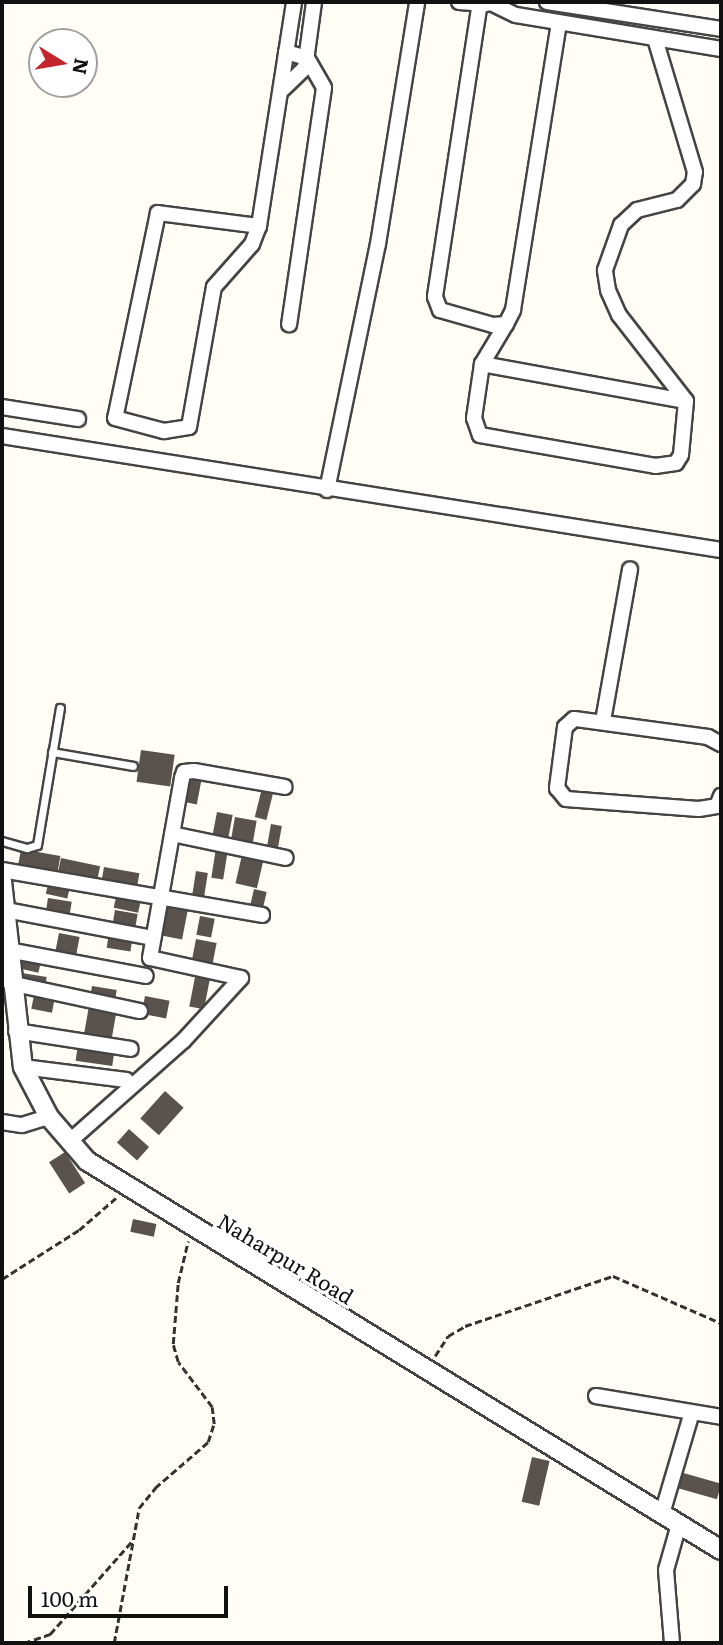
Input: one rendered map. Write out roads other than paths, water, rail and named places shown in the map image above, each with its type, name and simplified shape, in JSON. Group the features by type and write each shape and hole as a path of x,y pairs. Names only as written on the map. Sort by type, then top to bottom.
{"street":[{"path":"259,226 158,213 115,418 164,431 188,427 214,287 252,244 259,226 283,89 294,2"},
{"path":"283,89 302,75 307,58 314,2"},
{"path":"327,490 378,244 417,2"},
{"path":"459,2 488,3 516,15 721,49"},
{"path":"547,2 587,5 721,29"},
{"path":"488,3 435,297 436,305 447,313 506,324"},
{"path":"559,23 513,310 482,364 474,429 487,438 668,467 681,456 686,401 619,316 608,290 605,270 621,225 637,210 677,200 693,184 695,172 655,39"},
{"path":"286,52 307,58 319,73 324,108 289,324"},
{"path":"482,364 686,401"},
{"path":"2,407 78,419"},
{"path":"2,436 327,490 721,550"},
{"path":"603,721 629,569"},
{"path":"721,744 708,737 574,719 565,727 557,788 566,799 709,809 717,806 721,796"},
{"path":"70,1141 184,1040 241,978 150,958 184,772 285,787"},
{"path":"172,834 286,858"},
{"path":"2,870 262,915"},
{"name":"Naharpur Road","path":"2,881 10,984 23,1067 49,1117 87,1161 721,1549"},
{"path":"6,910 153,938"},
{"path":"8,950 146,976"},
{"path":"10,984 140,1011"},
{"path":"16,1031 131,1049"},
{"path":"23,1067 126,1080"},
{"path":"2,1122 22,1125 49,1117"},
{"path":"596,1396 721,1417"},
{"path":"662,1514 692,1412"},
{"path":"672,1643 666,1570 680,1524"}],"lane":[{"path":"2,841 27,848 37,845 60,708"},
{"path":"52,752 133,766"}]}
